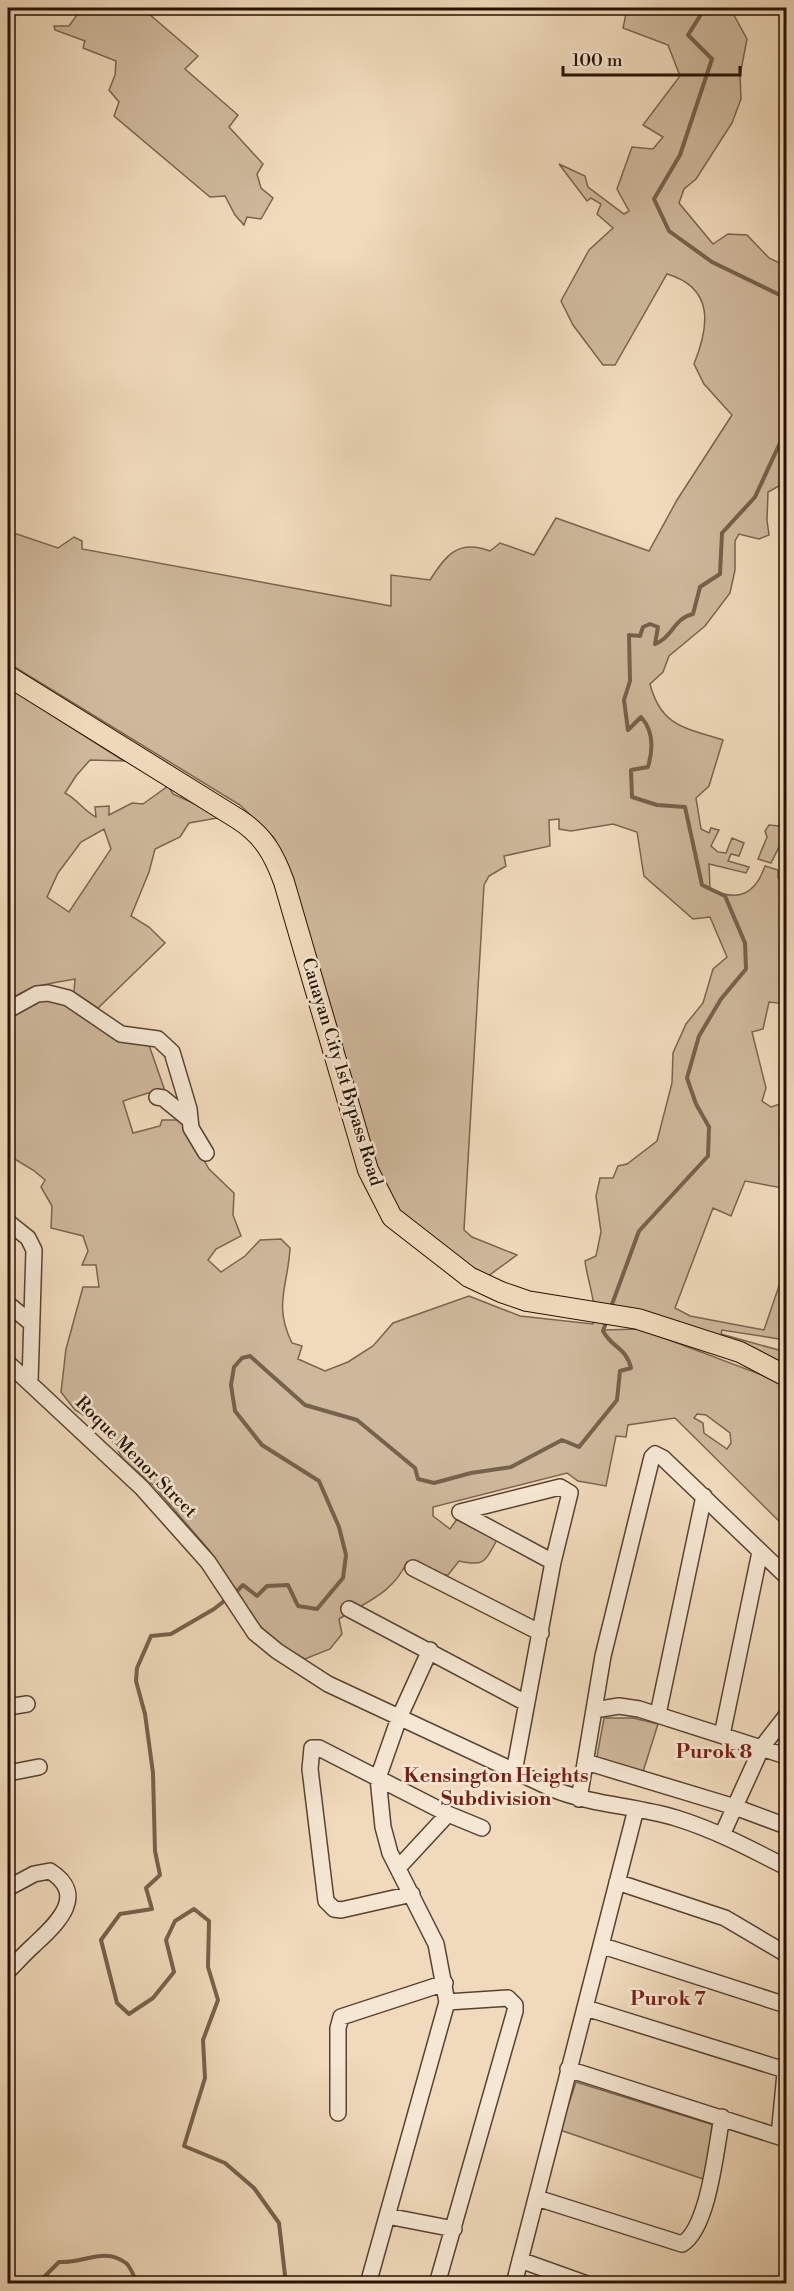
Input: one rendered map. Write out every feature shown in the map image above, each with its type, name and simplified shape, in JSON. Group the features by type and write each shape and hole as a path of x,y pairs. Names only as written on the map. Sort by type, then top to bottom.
{"main road":[{"name":"Cauayan City 1st Bypass Road","path":"8,676 238,819 256,831 268,845 288,893 368,1170 392,1216 469,1277 527,1301 623,1317 666,1328 740,1353 786,1376"}],"street":[{"path":"8,1010 37,994 48,993 68,998 121,1034 158,1039 172,1052 191,1128 206,1153"},
{"path":"157,1097 163,1098 190,1120"},
{"path":"8,1222 28,1238 34,1250 30,1382"},
{"path":"8,1304 31,1323"},
{"name":"Roque Menor Street","path":"8,1363 150,1496 208,1562 255,1633 301,1669 514,1772 579,1799 675,1818 722,1835 786,1867"},
{"path":"579,1799 603,1656 652,1457 659,1455 786,1576"},
{"path":"514,1772 553,1562 570,1493 564,1487 460,1512 553,1562"},
{"path":"658,1714 704,1496"},
{"path":"722,1735 760,1552"},
{"path":"412,1568 541,1633"},
{"path":"349,1610 429,1650 526,1703"},
{"path":"368,2283 447,2002 436,1944 398,1868 383,1827 378,1778 399,1718 429,1650"},
{"path":"8,1707 27,1704"},
{"path":"594,1710 619,1706 658,1714 786,1756"},
{"path":"722,1835 762,1747 786,1716"},
{"path":"412,1894 341,1910 330,1906 324,1894 309,1769 311,1751 315,1747 448,1814 482,1828"},
{"path":"586,1762 735,1807 786,1826"},
{"path":"8,1773 39,1767"},
{"path":"515,2280 568,2068 603,1946 636,1809"},
{"path":"398,1868 448,1814"},
{"path":"8,1888 43,1870 50,1871 61,1881 67,1895 67,1906 62,1918 8,1971"},
{"path":"617,1882 725,1918 786,1954"},
{"path":"603,1946 786,2005"},
{"path":"338,2113 340,2017 445,1983"},
{"path":"437,2283 513,2025 515,2005 508,1998 498,1997 447,2002"},
{"path":"568,2068 783,2137 786,2067 586,2008"},
{"path":"537,2198 682,2244 690,2237 702,2213 722,2117"},
{"path":"387,2216 454,2229"},
{"path":"520,2260 587,2283"}],"shaded area":[{"path":"82,8 142,8 198,56 185,69 238,115 229,127 263,164 257,174 261,188 273,198 261,219 247,217 244,225 235,215 225,196 210,197 114,116 119,102 109,90 115,75 116,61 83,48 85,41 55,30 54,26 69,26"},
{"path":"617,8 656,8 666,13 667,8 730,8 747,39 740,75 741,99 732,123 696,179 684,189 679,203 713,244 728,234 747,235 769,258 786,266 786,482 768,492 769,535 759,539 739,534 735,541 735,570 730,593 705,626 669,656 663,672 650,684 661,709 677,724 723,740 709,786 696,798 701,829 709,833 711,828 719,830 711,846 718,852 726,853 732,838 744,843 739,856 731,854 728,861 749,867 746,873 709,864 710,889 729,895 744,893 756,884 765,866 778,870 778,877 786,900 786,1004 769,1002 763,1029 752,1032 766,1088 762,1101 771,1107 786,1102 786,1179 782,1188 745,1181 731,1216 713,1208 675,1308 690,1316 764,1330 781,1280 786,1281 786,1340 722,1330 721,1334 786,1352 786,1373 610,1311 603,1330 640,1329 786,1384 786,1528 675,1418 628,1425 626,1437 616,1436 606,1486 578,1481 567,1473 433,1507 433,1516 450,1529 457,1519 497,1540 487,1557 479,1563 459,1561 448,1575 439,1575 407,1562 394,1582 386,1589 339,1619 342,1634 330,1649 305,1659 281,1646 258,1624 209,1550 153,1485 123,1459 105,1428 75,1410 61,1392 66,1349 83,1287 99,1287 96,1265 82,1265 88,1251 83,1236 51,1228 52,1206 41,1187 45,1180 8,1155 8,1017 37,998 54,999 149,1045 166,1094 148,1093 123,1101 133,1133 160,1126 162,1120 181,1120 209,1169 234,1193 233,1215 241,1236 216,1249 208,1260 221,1272 245,1256 260,1240 281,1239 290,1248 282,1306 286,1329 292,1343 302,1346 298,1359 325,1371 348,1362 373,1346 393,1323 469,1296 520,1316 593,1324 593,1300 585,1261 596,1256 601,1232 596,1196 600,1178 613,1178 618,1166 627,1164 657,1141 672,1083 673,1053 686,1024 703,1003 713,969 727,957 710,917 693,919 644,876 637,832 613,824 571,831 559,829 559,819 549,820 550,846 504,856 506,866 489,876 484,885 464,1230 472,1237 517,1255 484,1279 403,1216 374,1168 341,1041 291,875 274,838 240,805 8,663 8,531 58,548 74,537 82,541 82,549 391,606 391,575 430,580 442,563 461,548 479,548 490,551 500,543 534,555 556,518 649,551 677,500 732,415 704,384 694,364 703,336 704,310 701,299 694,289 683,280 667,274 615,365 603,365 573,325 561,301 589,250 613,228 597,214 601,204 591,198 587,201 559,164 585,176 588,187 624,214 629,211 617,189 632,147 653,149 663,137 643,125 680,76 668,45 623,28 626,14","holes":["697,1414 706,1415 730,1433 731,1443 727,1449 704,1433 703,1423 694,1418"]},
{"path":"8,687 124,761 90,760 65,793 96,817 95,807 109,806 109,815 132,803 143,804 168,786 173,794 223,817 189,823 180,837 155,849 149,872 131,916 149,927 165,943 98,1008 74,992 75,979 31,989 8,1002","holes":["104,829 111,849 69,912 47,897 58,873 81,842"]},
{"path":"786,804 786,841 779,847 771,863 758,859 767,837 765,831 769,825 779,826 783,806"},
{"path":"604,1718 633,1718 658,1724 642,1775 596,1762"},
{"path":"576,2082 717,2126 703,2179 560,2130"}],"waterway":[{"path":"701,8 700,16 688,35 712,59 680,155 654,199 669,231 712,262 786,298"},
{"path":"611,1307 639,1231 708,1156 709,1127 696,1104 687,1078 699,1036 721,999 746,969 745,943 725,896 702,885 685,807 657,805 632,797 631,770 648,767 651,747 650,734 641,717 628,730 624,700 630,681 629,635 640,636 643,627 650,624 658,627 655,644 661,641 681,620 693,614 700,587 720,574 722,533 755,497 786,430"},
{"path":"234,1594 243,1585 257,1596 267,1586 288,1585 298,1606 317,1609 343,1578 346,1555 339,1527 319,1481 262,1445 235,1411 231,1385 234,1367 242,1358 250,1356 305,1405 357,1420 415,1468 418,1479 434,1483 471,1473 511,1467 562,1440 579,1447 617,1400 620,1371 631,1368 626,1356 603,1331 607,1320"},
{"path":"228,1598 214,1609 171,1634 151,1636 137,1668 136,1681 145,1714 153,1773 155,1851 160,1875 146,1888 152,1909 120,1914 101,1940 117,2003 129,2014 153,1998 174,1972 166,1940 175,1921 194,1909 209,1921 208,1967 218,2000 203,2040 205,2078 184,2146 225,2163 254,2188 279,2223 286,2284"},
{"path":"27,2284 45,2276 59,2262 101,2256 118,2258 126,2263 138,2284"}],"district":[{"name":"Purok 8","path":"714,1752"},
{"name":"Kensington Heights Subdivision","path":"496,1788"},
{"name":"Purok 7","path":"668,1999"}]}
